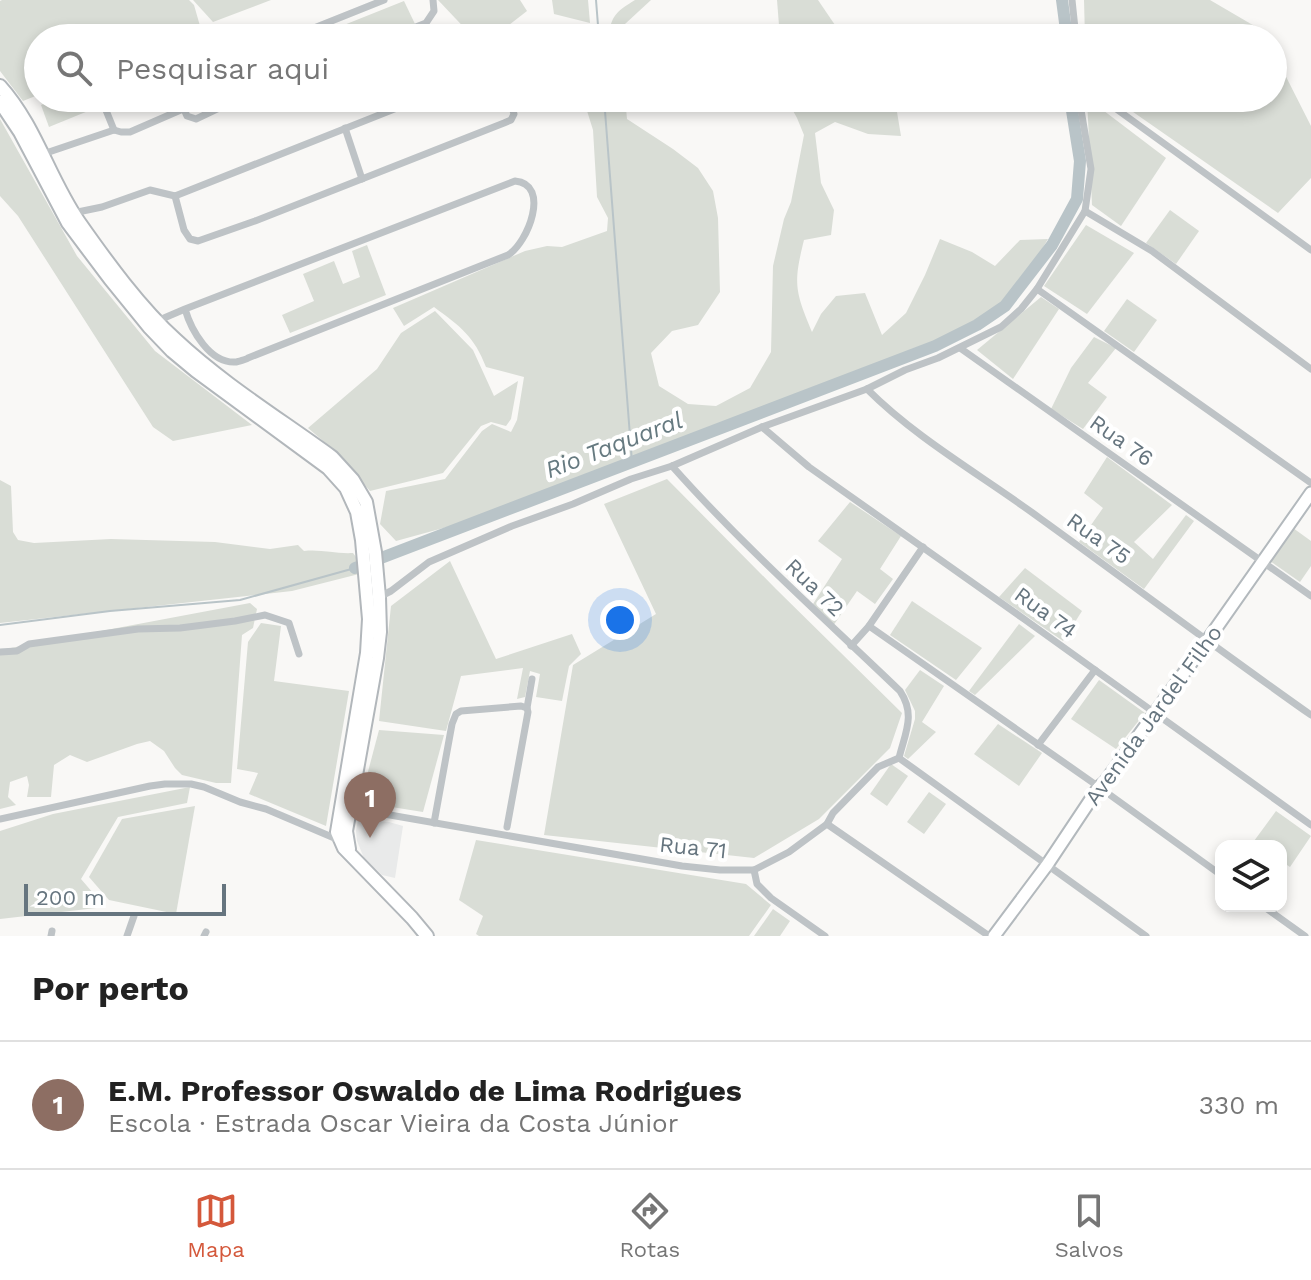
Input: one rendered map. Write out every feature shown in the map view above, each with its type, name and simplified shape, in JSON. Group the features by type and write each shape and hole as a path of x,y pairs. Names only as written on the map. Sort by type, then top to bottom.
{"main road":[{"path":"0,86 15,105 73,213 157,321 214,373 332,457 361,491 366,502 372,579 367,653 337,825 344,848 427,936"},
{"path":"0,102 20,132 68,223 149,327 196,371 320,461 341,481 357,512 369,553"},
{"name":"Avenida Jardel Filho","path":"992,936 1047,865 1099,787 1311,493"},
{"path":"352,856 346,835 379,643 379,597 372,579"}],"street":[{"path":"324,24 384,0"},
{"path":"423,24 434,11 433,0"},
{"path":"1072,0 1075,24"},
{"path":"107,112 114,130"},
{"path":"43,154 114,130 130,132 176,112"},
{"path":"185,112 196,119 211,112"},
{"path":"73,213 102,207 150,190 175,196 386,112"},
{"path":"175,196 184,230 190,239 198,241 511,120 514,112"},
{"path":"379,597 429,562 762,427 867,389 1001,327 1037,289 1085,211 1091,169 1081,112"},
{"path":"1121,112 1311,250"},
{"path":"345,128 362,179"},
{"path":"157,321 185,309 515,181 523,181 529,186 534,214 515,251 248,358 236,362 216,356 195,334 185,309"},
{"path":"1085,211 1152,251 1311,369"},
{"path":"1037,289 1311,483"},
{"name":"Rua 76","path":"960,348 1311,596"},
{"name":"Rua 75","path":"867,389 908,426 1130,582 1311,715"},
{"name":"Rua 74","path":"762,427 809,467 1311,825"},
{"name":"Rua 72","path":"672,466 734,533 900,691 910,716 899,758"},
{"path":"851,646 869,626 923,547"},
{"path":"0,652 17,651 29,644 138,629 180,628 265,615 289,623 299,654"},
{"path":"869,626 1215,871"},
{"path":"1038,745 1095,670"},
{"path":"507,827 532,679"},
{"path":"434,823 456,714 476,709 527,708"},
{"path":"899,758 1146,936"},
{"name":"Rua 71","path":"350,808 682,866 754,870 789,852 827,824 833,813 878,767 899,758"},
{"path":"0,819 150,786 191,784 266,809 340,841"},
{"path":"827,824 992,936"},
{"path":"754,870 757,884 771,898 825,936"},
{"path":"1271,912 1305,936"},
{"path":"127,936 134,916"}],"shaded area":[{"path":"189,0 194,5 199,24 24,24 23,101 0,71 0,1"},
{"path":"193,0 271,0 213,22"},
{"path":"438,0 520,0 527,11 510,24 461,24"},
{"path":"552,0 588,0 590,23 554,14"},
{"path":"635,0 651,0 625,24 611,24 623,7"},
{"path":"777,0 818,0 834,24 779,24"},
{"path":"1084,0 1210,0 1251,24 1085,24"},
{"path":"404,1 415,24 346,24"},
{"path":"1287,79 1311,126 1311,178 1278,213 1133,112 1287,112"},
{"path":"44,112 86,112 49,127"},
{"path":"587,112 626,112 627,119 698,168 713,191 718,218 720,292 698,325 672,331 651,353 659,386 688,404 716,406 750,388 771,352 773,266 791,202 804,135 794,112 897,112 901,136 868,134 835,122 815,133 821,183 834,210 831,235 804,240 798,267 799,296 812,332 821,314 836,296 865,293 882,335 906,313 940,239 972,252 995,266 1020,240 1048,239 1033,264 1002,303 975,325 614,471 541,493 469,521 396,541 380,524 386,491 445,479 482,431 492,424 511,432 517,420 524,377 486,367 466,333 434,307 404,326 393,308 525,251 547,246 562,247 607,231 608,218 597,197 593,130"},
{"path":"1088,112 1105,112 1166,158 1121,226 1092,205"},
{"path":"0,119 77,256 155,351 252,425 173,441 153,427 18,216 0,196"},
{"path":"1170,210 1199,231 1176,264 1146,243"},
{"path":"1086,225 1134,253 1087,314 1044,286"},
{"path":"367,245 386,295 290,333 282,315 314,301 303,274 334,261 343,284 360,277 352,251"},
{"path":"1041,297 1059,309 1013,379 977,350"},
{"path":"1127,299 1157,320 1134,352 1104,331"},
{"path":"435,311 473,350 494,396 518,381 511,419 506,426 491,422 481,426 443,473 370,491 337,453 308,428 377,369 401,333"},
{"path":"1094,337 1116,348 1088,383 1107,397 1083,429 1051,409 1071,368"},
{"path":"1107,457 1172,505 1134,542 1153,559 1186,515 1194,521 1144,589 1079,542 1103,508 1084,493"},
{"path":"667,479 902,713 890,748 819,819 754,858 544,835 573,665 656,614 604,504"},
{"path":"0,480 11,486 13,532 18,540 34,543 111,539 215,542 270,549 298,545 304,551 353,553 359,574 292,591 0,623"},
{"path":"850,502 901,536 880,569 893,579 875,604 857,591 833,626 813,604 842,559 818,541"},
{"path":"1293,528 1311,541 1311,566 1300,582 1270,561"},
{"path":"450,561 496,659 572,634 581,654 569,666 562,701 536,697 540,674 530,671 525,697 517,699 523,668 461,676 446,731 379,721 391,606"},
{"path":"1025,568 1082,611 1063,641 999,597"},
{"path":"912,601 982,648 956,680 890,635"},
{"path":"250,603 257,609 253,628 242,635 231,783 216,783 182,775 164,751 150,741 87,762 70,755 54,765 51,797 27,797 27,776 10,782 8,797 16,805 0,809 0,650"},
{"path":"261,623 281,626 274,681 349,691 326,826 249,794 258,773 237,769 248,642"},
{"path":"1019,624 1035,636 975,695 969,691"},
{"path":"920,670 944,686 922,722 936,732 908,759 904,756 915,711 905,690"},
{"path":"1099,680 1145,713 1116,749 1071,719"},
{"path":"998,724 1042,753 1019,786 974,754"},
{"path":"379,730 444,735 423,812 360,802"},
{"path":"891,764 908,776 887,806 870,794"},
{"path":"190,787 187,803 118,817 81,879 105,907 0,919 0,831 53,814"},
{"path":"929,792 946,804 924,834 907,822"},
{"path":"195,806 176,914 109,900 89,877 122,819"},
{"path":"1276,811 1311,836 1290,867 1287,865 1287,840 1255,840"},
{"path":"358,820 403,826 395,878 382,875 364,858 357,841"},
{"path":"476,840 746,884 771,905 749,936 479,936 476,934 483,916 459,900"},
{"path":"773,909 790,921 780,936 754,936"}],"waterway":[{"path":"596,0 598,24"},
{"name":"Rio Taquaral","path":"1062,0 1065,24"},
{"path":"605,112 632,462"},
{"name":"Rio Taquaral","path":"355,568 935,346 977,325 1005,306 1052,245 1077,199 1080,161 1072,112"},
{"name":"Rio Taquaral","path":"0,625 110,611 240,600 355,568"}],"place":[{"name":"E.M. Professor Oswaldo de Lima Rodrigues","path":"370,838"}]}
